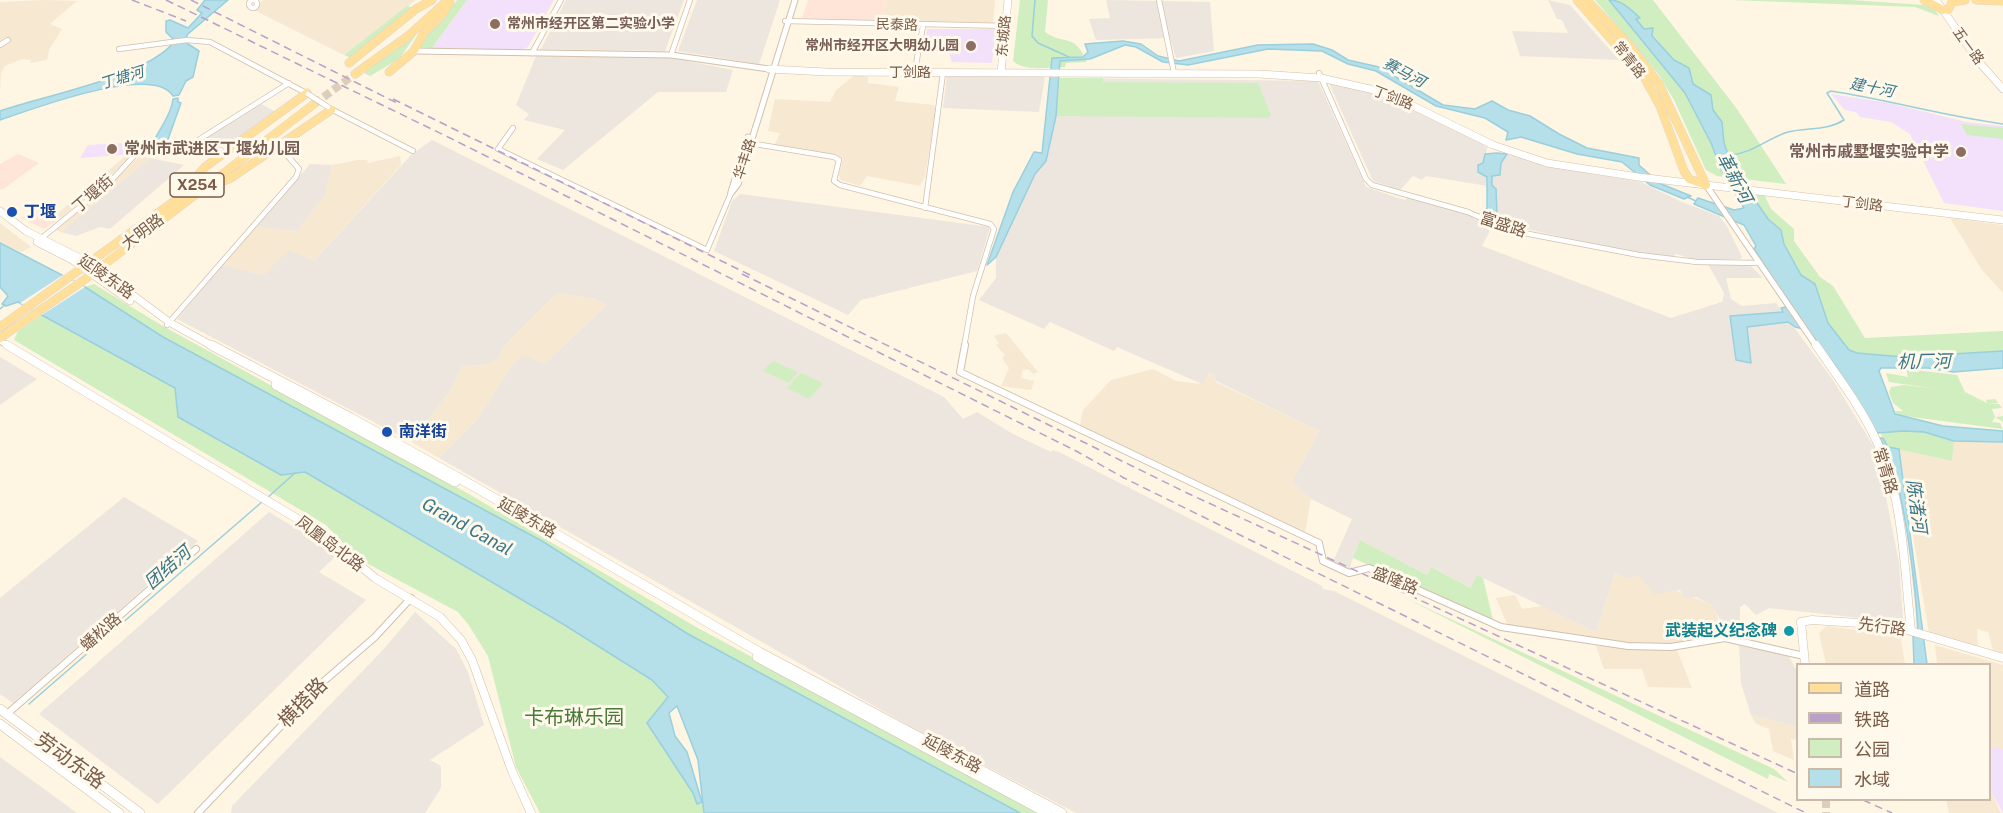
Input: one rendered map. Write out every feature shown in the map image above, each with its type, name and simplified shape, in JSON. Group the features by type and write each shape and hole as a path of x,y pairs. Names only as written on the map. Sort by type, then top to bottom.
{"main road":[{"path":"349,63 416,9 432,0"},
{"path":"438,0 402,34 352,73 408,36 449,0"},
{"path":"389,72 415,51 424,33 442,15 449,0"},
{"name":"东城路","path":"1004,72 1008,0"},
{"name":"东城路","path":"1007,26 1012,0"},
{"path":"1924,0 1945,10 1952,2 1965,0"},
{"name":"五一路","path":"1936,0 1979,62 2003,87"},
{"name":"五一路","path":"1941,0 1945,10"},
{"path":"1976,0 2003,2"},
{"name":"常青路","path":"1584,2 1643,77 1660,106 1672,142 1689,179"},
{"name":"常青路","path":"1584,2 1632,48 1659,84 1706,183"},
{"name":"丁剑路","path":"772,70 943,73 1174,70 1320,76 1401,100 1508,151 1547,163 2003,218"},
{"name":"丁剑路","path":"772,70 1004,72"},
{"path":"175,201 205,167 309,98"},
{"name":"大明路","path":"0,339 75,275 91,268 195,194 309,98"},
{"name":"大明路","path":"0,327 84,280 91,268 309,98"},
{"path":"195,194 231,177 329,108"},
{"name":"丁剑路","path":"1655,177 1689,179"},
{"path":"1689,179 1706,183"},
{"name":"延陵东路","path":"0,211 39,240"},
{"name":"延陵东路","path":"0,216 91,268 168,324 471,491 756,657 1047,813"},
{"name":"延陵东路","path":"168,324 465,481 759,652 1062,813"},
{"name":"劳动东路","path":"4,712 140,813"},
{"name":"劳动东路","path":"0,724 119,813"}],"street":[{"path":"532,53 561,0"},
{"path":"671,55 690,0"},
{"name":"华丰路","path":"731,193 738,184 748,143 793,0"},
{"path":"1159,0 1174,70"},
{"name":"民泰路","path":"787,21 922,26 1007,26"},
{"path":"915,70 922,26"},
{"path":"0,45 8,40"},
{"path":"119,49 188,40 210,42 289,83 309,98 413,152"},
{"name":"丁剑路","path":"415,51 671,55 772,70"},
{"path":"748,143 834,157 839,160 834,181 840,185 925,208 943,73"},
{"name":"富盛路","path":"1320,76 1366,179 1372,185 1468,212 1508,230 1639,255 1697,262 1760,263"},
{"path":"226,152 202,144 200,139 289,83"},
{"path":"513,128 498,149 707,250 731,193"},
{"name":"丁堰街","path":"39,240 137,156 146,143"},
{"path":"168,324 296,177 299,169 278,145"},
{"name":"常青路","path":"1706,183 1787,306 1838,377 1883,456 1897,515 1913,631"},
{"name":"盛隆路","path":"925,208 990,224 994,229 973,296 960,372 1319,543 1323,561 1348,573 1369,568 1502,627 1628,646 1671,647 1714,638 1725,638 1804,660"},
{"name":"凤凰岛北路","path":"0,339 321,533 362,568 423,602 451,627 469,654 482,684 516,787 531,813"},
{"name":"蟠松路","path":"4,712 196,549"},
{"name":"横搭路","path":"198,813 323,682 375,637 412,597"},
{"name":"先行路","path":"1804,660 1801,622 1812,620 1890,625 2003,658"}],"shaded area":[{"path":"263,0 416,0 344,55 254,10"},
{"name":"常州市经开区第二实验小学","path":"467,0 554,0 528,47 522,50 432,48"},
{"path":"566,0 684,0 665,51 541,49"},
{"path":"697,0 780,0 759,64 678,51"},
{"path":"808,0 887,0 881,21 802,18"},
{"path":"887,0 995,0 993,23 881,21"},
{"path":"1106,0 1210,2 1214,51 1176,58 1170,38 1096,40 1089,19 1110,18"},
{"path":"1548,0 1570,5 1619,60 1520,56 1512,31 1568,33 1562,20 1557,19"},
{"path":"77,1 50,24 62,29 49,50 47,60 30,63 31,60 22,59 5,66 1,73 0,91 0,2"},
{"name":"常州市经开区大明幼儿园","path":"927,29 996,29 992,63 952,62 944,39 926,39"},
{"path":"536,56 671,58 733,70 726,92 658,92 563,170 537,159 565,130 524,120 529,114 516,105"},
{"path":"855,75 868,77 868,83 899,87 895,101 934,105 936,109 925,176 920,186 867,176 860,186 841,180 839,175 843,159 834,154 774,146 780,133 768,131 775,99 830,102 836,90"},
{"path":"947,75 1045,77 1039,112 943,108"},
{"path":"1060,78 1318,81 1366,187 1405,200 1408,197 1467,213 1475,219 1493,225 1482,246 1671,318 1722,302 1724,293 1708,264 1750,265 1763,278 1726,278 1731,299 1742,306 1776,303 1833,380 1877,452 1899,563 1903,619 1898,622 1769,608 1756,615 1745,604 1740,607 1740,625 1721,621 1712,605 1696,597 1684,598 1680,590 1654,594 1639,576 1627,578 1615,573 1596,632 1477,575 1472,588 1431,567 1427,575 1360,540 1348,572 1332,564 1352,519 1311,499 1292,482 1319,431 1216,381 1213,373 1209,373 1202,384 1117,347 1114,351 1050,322 1044,329 979,300 996,278 996,257 1035,174 1046,161 1056,116"},
{"path":"1328,81 1378,93 1488,146 1483,164 1478,165 1487,177 1488,186 1426,176 1422,180 1413,176 1400,190 1373,181"},
{"name":"常州市戚墅堰实验中学","path":"1831,94 1889,103 1966,122 2003,126 2003,211 1944,203 1910,134 1891,122 1860,117 1856,112 1845,110"},
{"path":"261,104 276,112 229,147 205,142 205,139"},
{"path":"432,140 944,397 963,419 977,412 1013,434 1051,452 1052,450 1061,453 1322,586 1323,589 1334,591 1778,813 1076,813 911,727 439,458 477,420 509,370 522,355 544,364 607,305 593,298 557,293 502,348 499,357 489,364 461,367 452,388 410,441 177,319 222,265 264,275 289,250 314,261 411,155"},
{"name":"常州市武进区丁堰幼儿园","path":"144,142 135,154 80,158 88,145"},
{"path":"129,153 135,154 60,219 52,218"},
{"path":"18,154 39,163 2,190 0,189 0,164"},
{"path":"1507,154 1557,168 1641,182 1682,202 1719,216 1727,226 1742,257 1740,259 1696,260 1676,254 1673,257 1626,251 1495,222 1496,190 1492,185 1492,176 1500,174 1501,163"},
{"path":"140,156 150,158 61,232 56,230"},
{"path":"400,156 401,165 314,261 264,275 222,265 256,227 297,231 325,195 332,165 358,160 367,160 368,163"},
{"path":"150,158 184,165 110,229 100,227 76,236 61,232"},
{"path":"310,164 332,165 325,195 297,231 256,227"},
{"path":"740,194 990,227 977,271 861,300 848,315 714,251 732,201"},
{"path":"39,209 52,218 60,219 44,229 21,218"},
{"path":"1950,218 2003,225 2003,293 1982,270"},
{"path":"0,223 31,247 21,252 0,243"},
{"path":"557,293 593,298 607,305 544,364 509,370 477,420 439,458 410,441 452,388 461,367 489,364 499,357 502,348"},
{"path":"1006,333 1038,372 1033,374 1028,369 1023,370 1021,378 1034,381 1031,390 1001,386 1009,368 1002,358 1005,355 996,345 999,343 994,336"},
{"path":"0,357 37,379 0,405"},
{"path":"1153,369 1176,381 1201,384 1209,373 1213,373 1216,382 1319,431 1292,482 1311,499 1305,532 1080,425 1083,410 1111,380"},
{"path":"1954,441 2003,442 2003,654 1993,650 1988,632 1977,629 1978,646 1929,634 1899,449 1952,461"},
{"path":"124,497 198,541 13,703 0,694 0,598"},
{"path":"269,512 338,554 319,572 366,600 158,804 39,714"},
{"path":"1615,573 1627,578 1639,576 1713,605 1725,636 1713,634 1668,645 1630,645 1508,626 1496,598 1515,595 1522,609 1542,606 1596,632"},
{"path":"415,612 456,649 468,672 484,725 430,760 441,766 441,788 425,813 231,813 232,806 382,651"},
{"path":"1827,626 1898,636 1901,639 1905,663 1826,663 1819,633"},
{"path":"1739,645 1788,655 1796,669 1796,727 1751,715 1741,683"},
{"path":"1935,645 2003,665 2003,749 1991,746 1991,663 1937,663"},
{"path":"1596,646 1676,647 1692,688 1648,687 1642,669 1604,669"},
{"path":"1751,715 1796,727 1796,740 1791,739 1794,760 1773,751 1769,729 1756,724"},
{"path":"1991,746 2003,749 2003,813 1991,792"},
{"path":"0,757 77,813 0,813"},
{"path":"1991,792 2001,813 1949,813 1946,801 1991,801"}],"green space":[{"path":"457,0 467,0 432,48 420,47 428,34"},
{"path":"1020,0 1048,0 1045,32 1073,43 1087,62 1066,63 1065,67 1038,68 1024,67 1013,61"},
{"path":"1595,0 1653,0 1737,109 1786,184 1717,176 1706,170 1674,100 1659,75"},
{"path":"1732,0 1850,0 1924,5 1934,9 1939,16 1915,7"},
{"path":"407,6 414,8 351,58 344,55"},
{"path":"423,25 399,59 370,76 364,73"},
{"path":"1060,78 1103,78 1103,82 1258,83 1271,115 1268,118 1056,116"},
{"path":"1961,124 2003,128 2003,139 1967,135"},
{"path":"1743,193 1765,196 1771,209 1794,229 1794,241 1820,277 1833,286 1865,338 2003,331 2003,356 1850,358"},
{"path":"94,284 161,325 467,493 696,627 1042,813 1006,813 796,697 364,447 161,338 85,287"},
{"name":"卡布琳乐园","path":"42,315 176,388 179,417 281,475 305,472 563,624 652,680 668,697 647,723 693,793 697,803 704,801 704,813 540,813 516,767 488,656 458,612 359,559 326,525 14,340 18,331"},
{"path":"773,361 798,372 789,383 763,371"},
{"path":"1906,369 1957,375 1965,392 1987,403 1986,400 1995,399 1998,403 1988,404 1999,404 2002,408 1992,409 1995,417 1992,422 2000,423 2003,429 1897,415 1895,411 1903,411 1893,403 1889,392 1891,387 1904,385 1937,389 1889,382 1886,373 1908,377"},
{"path":"801,373 823,383 809,399 787,388"},
{"path":"2003,416 2003,422 1995,417"},
{"path":"1884,431 1924,432 1954,441 1952,461 1888,447 1881,434"},
{"path":"1360,540 1427,575 1431,567 1471,588 1477,575 1483,578 1493,620 1353,558"},
{"path":"1403,597 1774,769 1788,782 1769,774 1768,779"}],"water":[{"name":"丁塘河","path":"205,0 228,0 188,34 186,38 188,44 199,51 193,77 186,81 179,95 173,96 161,87 142,84 118,86 64,99 0,120 0,111 94,84 142,65 161,54 175,41 166,32 166,21 170,20 188,28 202,13 197,10"},
{"path":"1609,0 1630,9 1640,18 1636,19 1644,29 1653,28 1652,36 1674,60 1689,68 1693,84 1711,95 1713,110 1722,122 1724,143 1732,166 1768,219 1781,230 1784,244 1801,275 1815,284 1828,323 1849,350 1857,353 1903,357 2003,351 2003,368 1953,372 1928,368 1881,368 1879,371 1895,414 1943,426 2003,431 2003,442 1954,441 1924,432 1877,433 1837,368 1808,330 1795,327 1788,322 1747,327 1751,363 1736,360 1730,316 1783,312 1781,308 1791,306 1754,249 1756,246 1744,225 1694,204 1698,198 1734,210 1744,208 1721,169 1711,143 1685,93"},
{"path":"1123,41 1141,44 1158,56 1179,61 1258,45 1313,44 1332,50 1348,60 1379,67 1443,105 1475,109 1492,101 1508,110 1530,116 1587,148 1639,158 1639,165 1659,183 1691,196 1684,199 1650,185 1622,162 1577,154 1521,137 1506,140 1508,132 1485,118 1436,106 1376,71 1348,64 1322,51 1268,49 1188,65 1163,62 1136,47 1125,45 1090,59 1060,61 1056,116 1046,161 1035,174 996,257 987,265 1013,192 1034,152 1042,153 1052,58 1083,57 1088,52 1085,44"},
{"path":"178,98 178,102 181,103 167,142 219,153 212,158 154,146 153,142 168,116 173,99"},
{"path":"1485,154 1507,154 1501,163 1500,175 1492,176 1492,185 1496,189 1497,215 1488,220 1478,216 1487,208 1487,177 1478,172 1478,165 1483,163"},
{"name":"Grand Canal","path":"0,243 85,287 163,337 542,541 688,634 1020,813 704,813 698,760 677,706 669,713 675,736 687,752 702,802 697,804 693,793 647,723 668,697 652,680 563,624 305,472 281,475 178,417 175,388 18,302 6,306 2,304 8,296 0,287"},
{"path":"1879,438 1883,438 1888,447 1899,449 1927,663 1914,663 1913,636 1918,637 1912,563 1902,502 1888,453"}],"pier":[{"path":"63,275 85,287 42,315 20,303"}],"waterway":[{"name":"赛马河","path":"1035,0 1032,36 1038,43 1069,57"},
{"name":"建十河","path":"1731,155 1739,154 1788,132 1824,127 1844,120 1827,93 1831,91 2003,124"},
{"name":"赛马河","path":"1687,197 1696,201"},
{"path":"0,309 5,305"},
{"name":"团结河","path":"267,498 295,473"},
{"name":"团结河","path":"29,704 263,501"}],"tunnel":[{"path":"314,104 355,74"},
{"path":"1826,801 1826,813"}],"railway":[{"path":"132,0 186,21"},
{"path":"166,0 450,138 1078,452 1124,478 1806,813"},
{"path":"191,0 397,103"},
{"path":"393,99 750,275"},
{"path":"742,274 1187,493 1796,773"},
{"path":"1865,801 1892,813"}],"place":[{"name":"常州市经开区第二实验小学","path":"495,24"},
{"name":"常州市经开区大明幼儿园","path":"971,46"},
{"name":"常州市武进区丁堰幼儿园","path":"112,149"},
{"name":"常州市戚墅堰实验中学","path":"1961,152"},
{"name":"丁堰","path":"12,212"},
{"name":"南洋街","path":"387,432"},
{"name":"武装起义纪念碑","path":"1789,631"}],"water label":[{"name":"革新河","path":"1734,178"},
{"name":"机厂河","path":"1924,362"},
{"name":"陈渚河","path":"1916,506"}]}
